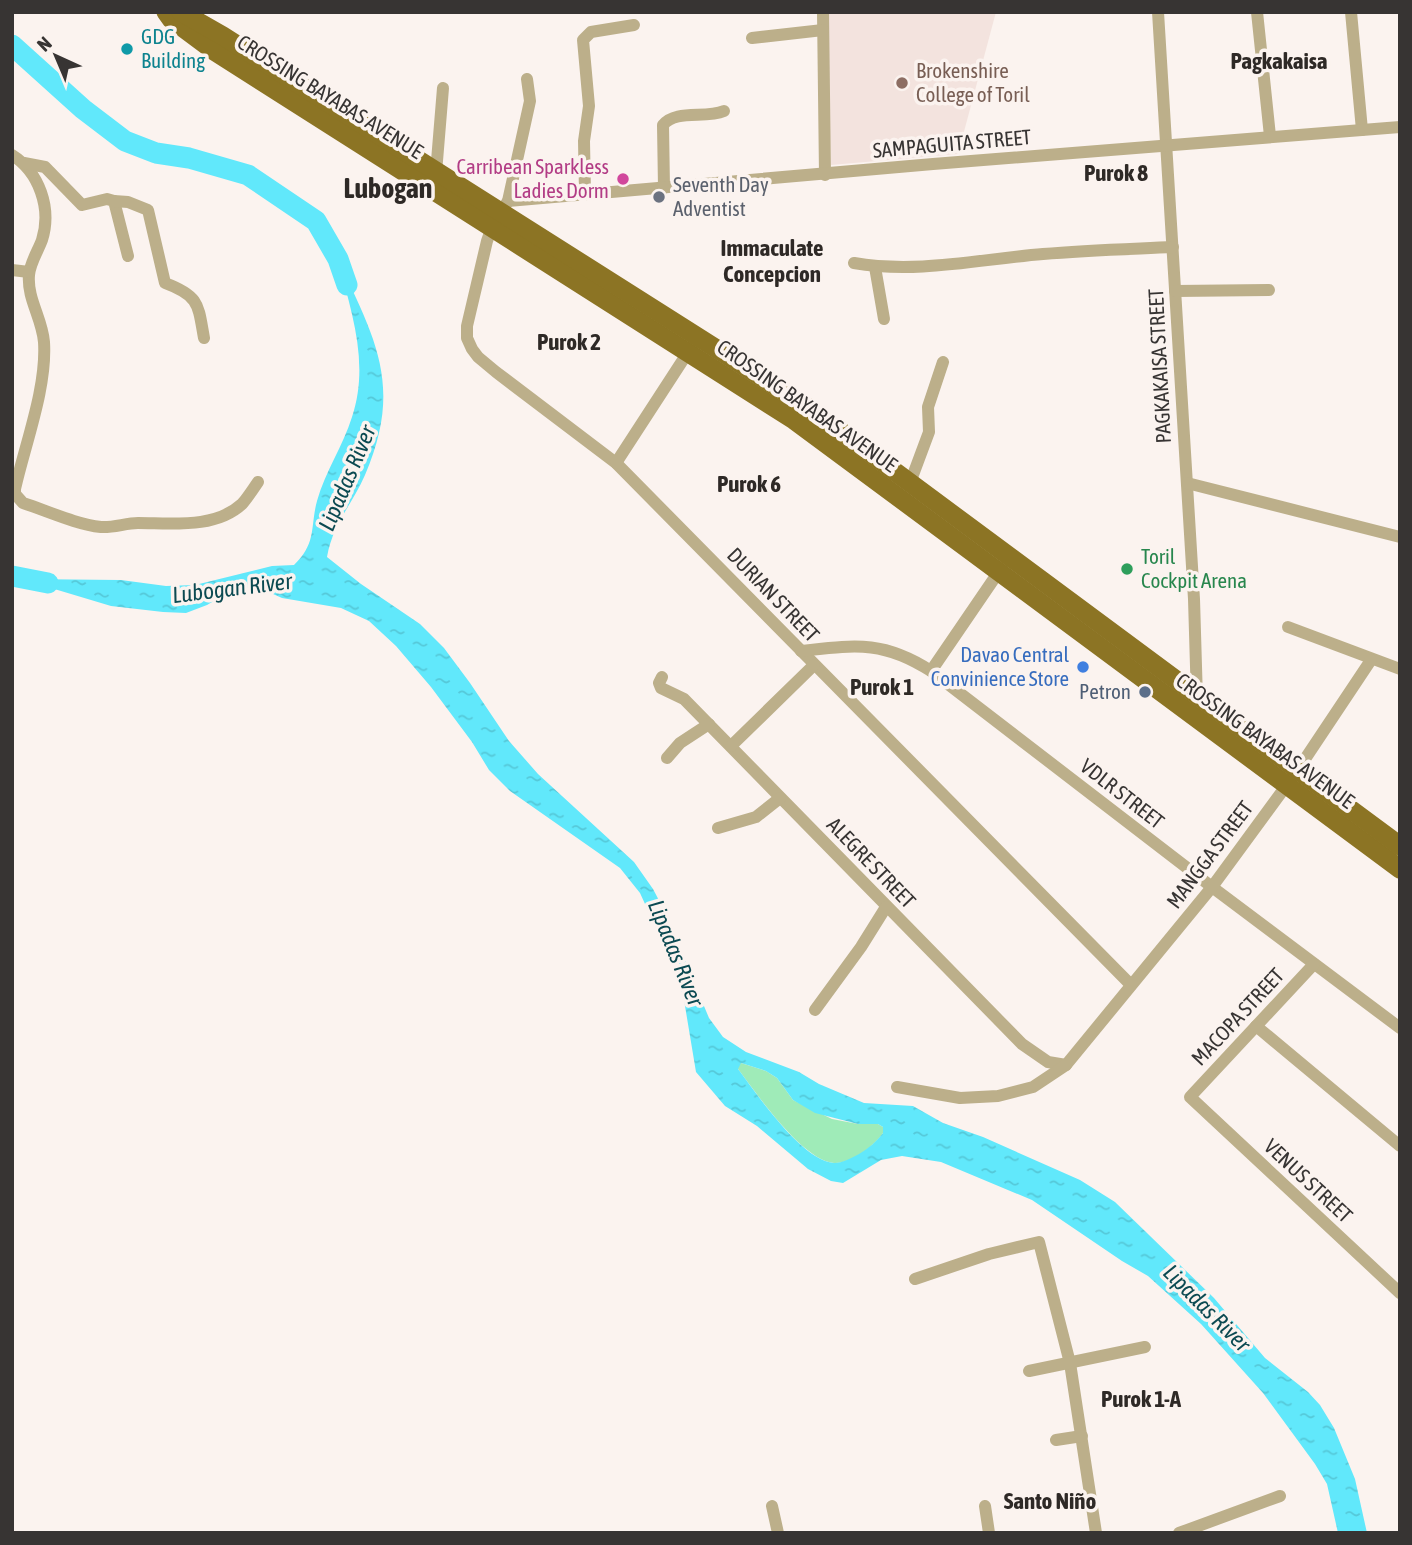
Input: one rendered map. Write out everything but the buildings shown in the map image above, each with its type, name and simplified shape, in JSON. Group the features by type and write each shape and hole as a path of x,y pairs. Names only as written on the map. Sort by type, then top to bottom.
{"main road":[{"name":"CROSSING BAYABAS AVENUE","path":"166,12 171,19 215,51 500,214"},
{"name":"CROSSING BAYABAS AVENUE","path":"181,12 223,36 500,214 693,344 794,420 1197,697 1400,869"},
{"name":"CROSSING BAYABAS AVENUE","path":"693,344 804,405 910,483 1004,564 1196,718 1400,846"}],"street":[{"path":"823,12 825,174"},
{"name":"PAGKAKAISA STREET","path":"1158,12 1187,483 1196,718"},
{"path":"1257,12 1270,136"},
{"path":"1351,12 1362,130"},
{"path":"585,194 584,141 589,106 583,40 591,32 634,25"},
{"path":"752,38 823,30"},
{"name":"DURIAN STREET","path":"527,79 530,101 500,214 469,313 467,338 472,349 496,372 617,463 1131,985"},
{"path":"436,173 443,88"},
{"path":"664,188 663,125 675,117 713,116 724,111"},
{"name":"SAMPAGUITA STREET","path":"500,214 585,194 933,163 1400,127"},
{"path":"12,155 24,163 45,167 82,205 107,199 128,202 148,210 165,284 183,290 198,304 204,338"},
{"path":"24,163 37,183 46,219 41,244 29,272 29,295 41,326 44,362 41,388 15,489 19,499 36,507 102,527 129,523 184,525 232,511 246,499 258,482"},
{"path":"114,201 128,256"},
{"path":"854,263 875,267 918,267 1043,254 1173,247"},
{"path":"875,267 884,319"},
{"path":"12,270 29,272"},
{"path":"1175,291 1269,290"},
{"path":"617,463 693,344"},
{"path":"910,483 929,432 928,407 943,362"},
{"path":"1187,483 1400,537"},
{"path":"931,671 1004,564"},
{"path":"1288,627 1400,670"},
{"name":"VDLR STREET","path":"801,651 844,646 878,647 901,654 931,671 1400,1028"},
{"name":"MANGGA STREET","path":"897,1087 961,1098 998,1096 1033,1087 1066,1065 1212,887 1292,778 1371,660"},
{"path":"731,747 814,665"},
{"name":"ALEGRE STREET","path":"662,677 659,683 661,688 684,699 886,907 1032,1052 1048,1062 1066,1065"},
{"path":"667,758 680,743 709,724"},
{"path":"718,828 756,817 780,798"},
{"path":"816,1010 886,907"},
{"name":"MACOPA STREET","path":"1190,1097 1314,964"},
{"path":"1256,1026 1400,1146"},
{"name":"VENUS STREET","path":"1190,1097 1400,1293"},
{"path":"915,1279 989,1254 1039,1242 1070,1363 1096,1533"},
{"path":"1029,1371 1145,1347"},
{"path":"1056,1440 1082,1436"},
{"path":"1179,1533 1280,1496"},
{"path":"772,1506 778,1533"},
{"path":"985,1506 989,1533"}],"shaded area":[{"name":"Brokenshire College of Toril","path":"826,12 996,12 958,154 831,165"}],"green space":[{"path":"738,1064 766,1071 777,1078 793,1100 832,1119 858,1124 878,1124 883,1127 883,1133 868,1148 848,1161 834,1163 821,1159 795,1139 768,1109 738,1069"}],"water":[{"path":"338,259 373,340 383,389 382,415 376,444 360,486 338,524 327,557 420,624 444,648 509,741 538,774 634,862 663,908 709,1018 723,1037 746,1052 799,1072 819,1084 864,1103 913,1106 943,1123 983,1137 1080,1180 1115,1202 1214,1298 1265,1358 1320,1405 1334,1428 1355,1479 1367,1533 1338,1533 1327,1484 1263,1393 1201,1324 1148,1276 1032,1200 941,1162 902,1156 881,1160 843,1183 831,1181 808,1169 757,1126 725,1106 696,1072 677,974 640,893 620,868 510,791 489,770 472,742 431,687 396,646 369,621 341,608 282,598 255,586 229,592 186,613 111,606 21,579 121,580 166,586 195,585 272,566 294,565 310,542 320,490 348,428 357,397 357,338","holes":["741,1063 766,1071 777,1078 793,1100 815,1113 858,1124 878,1124 883,1127 883,1133 866,1149 847,1160 834,1163 821,1159 794,1139 738,1069"]}],"waterway":[{"name":"Lipadas River","path":"12,45 83,109 125,141 156,153 189,158 248,175 316,221 338,259 347,285"},
{"name":"Lubogan River","path":"12,576 48,583"}],"place":[{"name":"GDG Building","path":"127,49"},
{"name":"Brokenshire College of Toril","path":"902,83"},
{"name":"Carribean Sparkless Ladies Dorm","path":"623,179"},
{"name":"Seventh Day Adventist","path":"659,197"},
{"name":"Toril Cockpit Arena","path":"1127,569"},
{"name":"Davao Central Convinience Store","path":"1083,667"},
{"name":"Petron","path":"1145,692"}],"district":[{"name":"Pagkakaisa","path":"1279,61"},
{"name":"Purok 8","path":"1116,173"},
{"name":"Lubogan","path":"388,188"},
{"name":"Immaculate Concepcion","path":"772,261"},
{"name":"Purok 2","path":"569,342"},
{"name":"Purok 6","path":"749,484"},
{"name":"Purok 1","path":"882,687"},
{"name":"Purok 1-A","path":"1141,1399"},
{"name":"Santo Niño","path":"1050,1501"}]}
